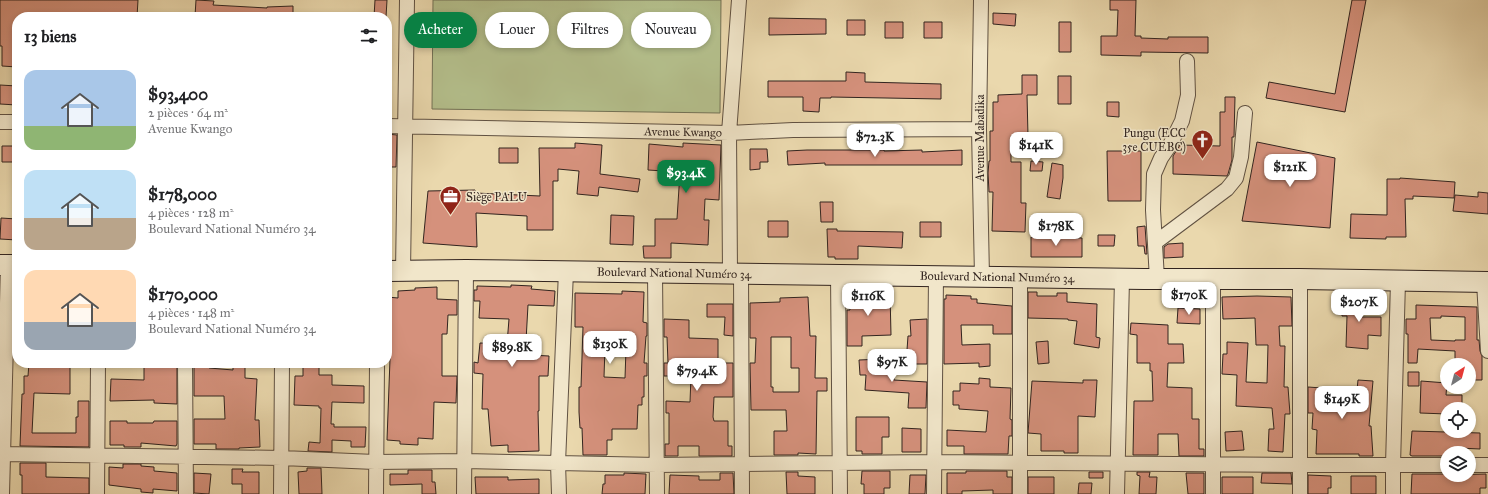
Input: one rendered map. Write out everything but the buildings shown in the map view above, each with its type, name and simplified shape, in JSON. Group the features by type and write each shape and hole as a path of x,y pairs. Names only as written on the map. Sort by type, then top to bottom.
{"main road":[{"name":"Boulevard National Numéro 34","path":"395,271 566,271 1122,279 1300,279 1486,282"}],"street":[{"path":"395,271 406,126 407,0"},
{"path":"739,0 729,133 736,274 742,494"},
{"name":"Avenue Mabadika","path":"981,0 979,129 982,277"},
{"path":"1157,279 1154,174 1160,158 1170,145 1182,121 1188,95 1187,61"},
{"path":"1156,242 1227,189 1236,178 1241,157 1244,113"},
{"path":"0,122 12,122"},
{"name":"Avenue Kwango","path":"392,126 729,133 793,130 979,129"},
{"path":"2,494 1,454 8,265"},
{"path":"464,494 466,270"},
{"path":"559,494 558,463 566,271"},
{"path":"655,272 657,494"},
{"path":"838,275 840,494"},
{"path":"934,494 936,276"},
{"path":"1020,277 1020,494"},
{"path":"1117,494 1122,279"},
{"path":"1300,279 1300,494"},
{"path":"1213,280 1214,494"},
{"path":"1393,494 1398,281"},
{"path":"1486,282 1488,351"},
{"path":"97,494 96,456 98,368"},
{"path":"185,368 186,494"},
{"path":"282,368 282,494"},
{"path":"376,494 375,462 377,368"},
{"path":"1,454 186,458 282,458 375,462 465,461 657,465 934,462 1300,466 1440,465"},
{"path":"1476,465 1488,466"}],"green space":[{"path":"433,0 721,0 720,113 432,109 433,48 477,48 477,12 433,12"}],"place":[{"name":"Pungu (ECC 35e CUEBC)","path":"1202,160"},
{"name":"Siège PALU","path":"451,216"}]}
